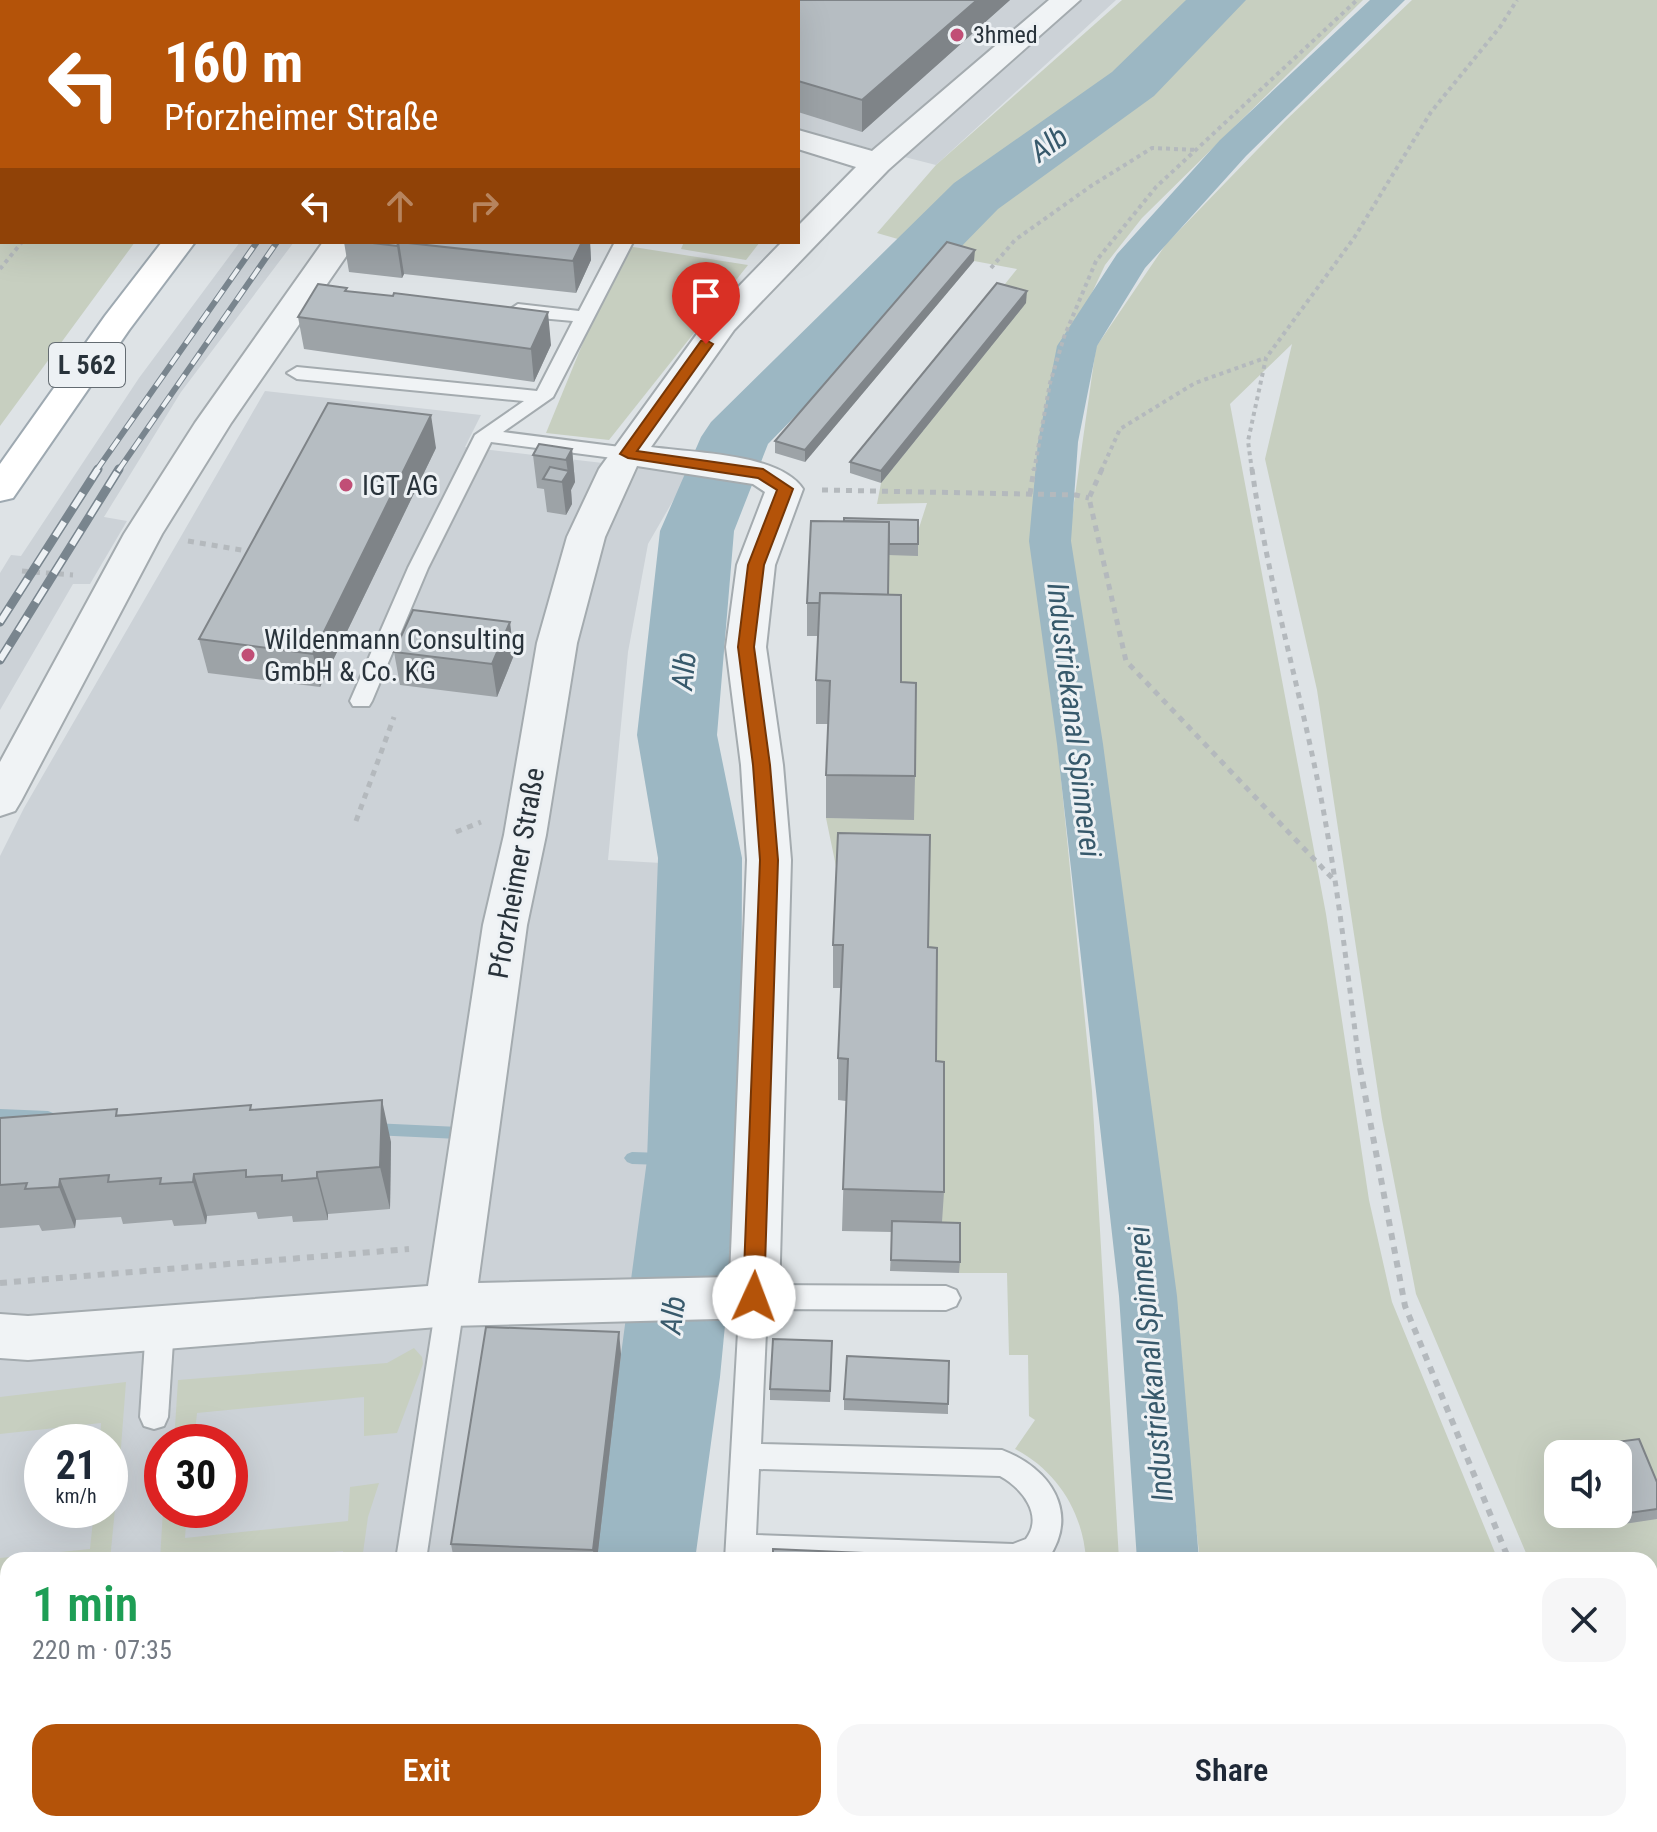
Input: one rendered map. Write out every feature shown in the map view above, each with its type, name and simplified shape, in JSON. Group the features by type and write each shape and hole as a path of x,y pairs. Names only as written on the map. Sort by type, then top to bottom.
{"main road":[{"name":"L 562","path":"0,490 117,323 177,244"}],"street":[{"name":"Pforzheimer Straße","path":"800,242 877,163 1066,0"},
{"path":"800,140 877,163"},
{"path":"0,801 143,534 231,397 339,244"},
{"name":"Pforzheimer Straße","path":"450,1305 505,925 525,835 557,643 586,537 617,469 645,456 722,323 799,244"},
{"path":"0,1336 28,1338 450,1305 732,1296 769,860 762,765 746,647 756,565 774,481 645,456"}],"lane":[{"path":"361,701 418,568 485,435 543,397 623,244"},
{"path":"505,309 583,317"},
{"path":"297,373 543,397"},
{"path":"485,435 645,456"},
{"path":"740,1552 746,1456 732,1296 946,1298"},
{"path":"412,1552 450,1305"},
{"path":"154,1417 160,1327"},
{"path":"746,1456 1002,1463 1017,1467 1038,1492 1047,1511 1046,1534 1036,1550 1030,1552"}],"path":[{"path":"1031,494 1050,383 1064,337 1096,261 1156,187 1357,0"},
{"path":"1506,1552 1405,1306 1366,1111 1335,881 1291,650 1258,513 1248,441 1266,358 1354,238 1431,112 1500,27 1517,0"},
{"path":"991,268 1015,240 1091,186 1152,148 1197,150"},
{"path":"0,269 20,244"},
{"path":"1266,358 1195,383 1120,429 1089,498 1126,661 1335,881"},
{"path":"774,481 1089,498"},
{"path":"201,543 260,555"},
{"path":"22,571 63,575"},
{"path":"356,821 398,706"},
{"path":"0,1283 458,1245"}],"shaded area":[{"path":"800,0 1116,0 936,165 800,131"},
{"path":"239,244 292,244 181,392 104,517 127,521 90,584 73,584 0,710 0,573 11,555 21,556 139,378"},
{"path":"265,391 481,415 465,447 689,473 648,544 628,652 608,860 679,864 610,1552 0,1552 0,856 24,808"}],"green space":[{"path":"1122,0 1363,0 1142,218 1105,265 1075,329 1052,402 1035,516 1092,1091 1119,1552 1085,1552 1080,1526 1065,1495 1043,1469 1015,1449 1035,1420 1029,1416 1028,1355 1009,1355 1007,1273 959,1273 959,1234 941,1234 838,876 826,818 914,819 887,638 888,555 918,531 927,503 877,504 881,483 1025,303 997,294 1017,269 974,261 877,233 936,165"},
{"path":"1412,0 1657,0 1657,1552 1526,1552 1416,1294 1382,1119 1317,690 1265,459 1292,344 1230,404 1326,914 1369,1200 1392,1302 1495,1552 1199,1552 1125,935 1069,538 1096,347 1166,244 1285,121"},
{"path":"0,244 134,244 0,426"},
{"path":"683,244 758,244 746,260 681,249"},
{"path":"627,246 748,265 609,440 546,433 605,289"},
{"path":"414,1348 422,1357 423,1364 397,1433 364,1436 364,1397 197,1413 196,1424 175,1424 178,1380 387,1363"},
{"path":"126,1382 123,1424 24,1424 24,1431 0,1434 0,1397"},
{"path":"379,1483 368,1517 363,1552 160,1552 162,1528 186,1528 185,1538 348,1521 350,1487"},
{"path":"92,1528 113,1528 111,1552 60,1552 90,1549"}],"building":[{"path":"800,0 977,0 862,100 800,82"},
{"path":"947,242 975,250 805,450 775,441"},
{"path":"417,244 581,244 573,261"},
{"path":"997,283 1027,291 881,471 850,462"},
{"path":"318,284 347,288 345,291 393,296 394,293 548,312 531,349 298,317"},
{"path":"328,403 431,415 313,654 199,639"},
{"path":"539,444 572,449 566,460 533,455"},
{"path":"550,467 569,471 562,482 543,479"},
{"path":"844,518 918,520 918,544 889,544 889,522 844,521"},
{"path":"811,521 889,522 888,595 820,593 820,603 807,603"},
{"path":"820,593 901,595 901,682 916,683 915,776 826,775 830,681 816,680"},
{"path":"413,610 510,622 492,664 394,652"},
{"path":"838,833 930,835 928,947 937,948 936,1061 944,1062 944,1192 843,1189 848,1059 838,1058 843,945 833,945"},
{"path":"382,1100 380,1167 317,1172 317,1178 282,1181 282,1175 246,1177 246,1170 194,1174 193,1182 160,1184 161,1178 108,1182 109,1175 60,1179 59,1187 25,1189 27,1183 0,1185 0,1118 117,1109 116,1116 251,1105 250,1110"},
{"path":"892,1221 960,1223 960,1262 891,1260"},
{"path":"486,1327 619,1332 593,1550 451,1544"},
{"path":"773,1339 832,1341 830,1391 770,1389"},
{"path":"847,1356 949,1361 948,1404 844,1399"},
{"path":"1639,1439 1657,1482 1657,1509 1632,1513 1631,1440"},
{"path":"773,1549 841,1552 773,1552"}],"waterway":[{"name":"Alb","path":"642,1552 669,1377 694,1160 700,858 677,735 697,531 736,437 976,196 1133,84 1218,0"},
{"name":"Industriekanal Spinnerei","path":"1167,1552 1148,1296 1080,744 1050,541 1058,442 1077,346 1130,262 1233,148 1389,0"},
{"path":"0,1115 48,1117"},
{"path":"372,1129 459,1133"},
{"path":"632,1158 694,1160"}],"railway":[{"path":"96,471 256,244"},
{"path":"118,471 276,244"},
{"path":"0,622 98,469"},
{"path":"0,660 119,469"}],"place":[{"name":"3hmed","path":"957,35"},
{"name":"IGT AG","path":"346,485"},
{"name":"Wildenmann Consulting GmbH & Co. KG","path":"248,655"}],"route":[{"path":"706,344 628,454 763,474 785,489 756,565 746,647 762,765 769,860 754,1297"}]}
